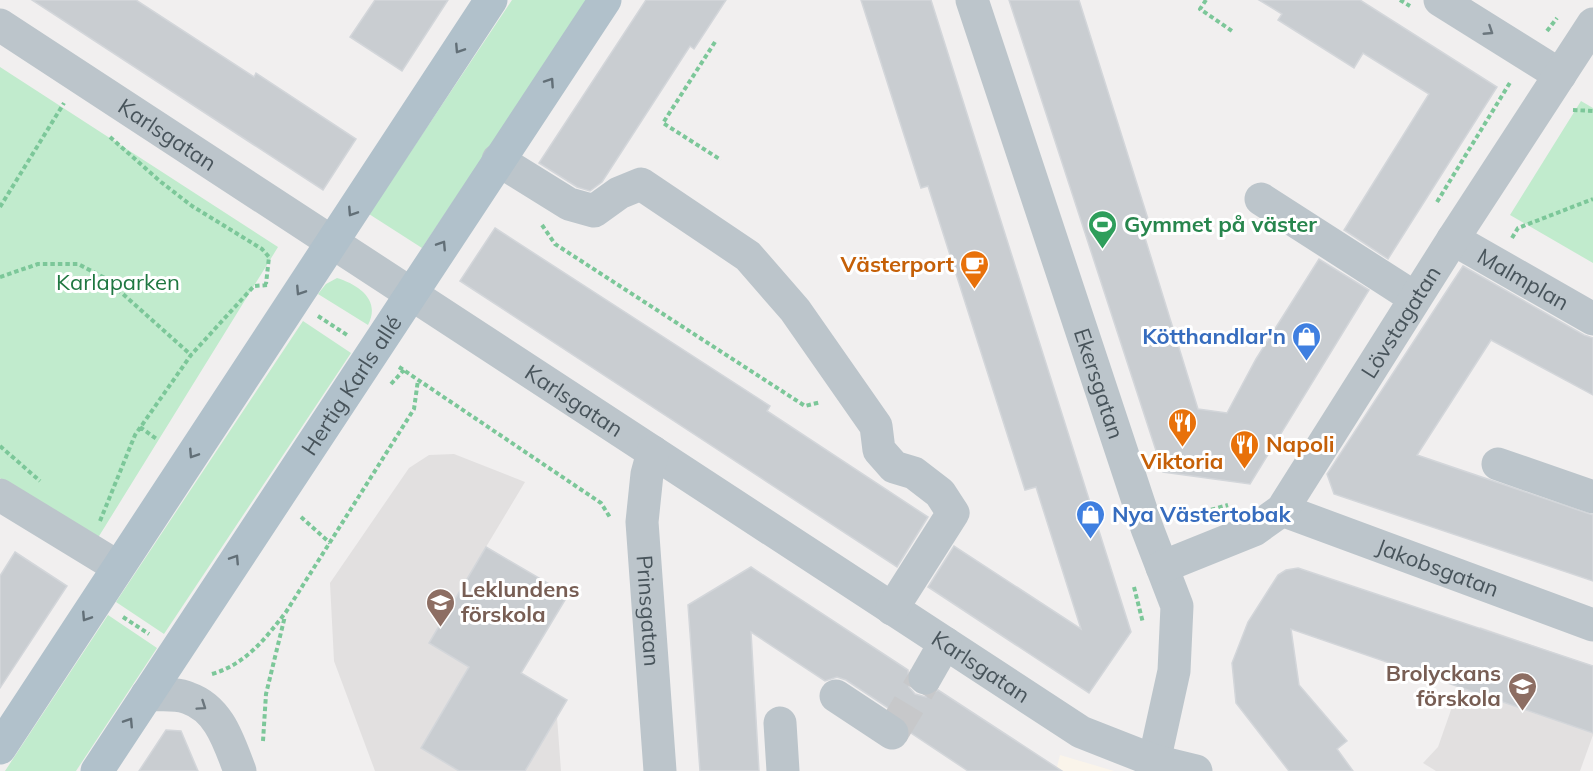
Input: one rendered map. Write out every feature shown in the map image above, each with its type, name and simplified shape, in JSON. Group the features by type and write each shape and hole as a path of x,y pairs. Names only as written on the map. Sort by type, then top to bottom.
{"main road":[{"path":"0,748 491,0"},
{"name":"Hertig Karls allé","path":"97,771 605,0"}],"street":[{"name":"Ekersgatan","path":"972,0 1147,528 1177,606 1174,671 1154,766"},
{"path":"1440,0 1560,75"},
{"name":"Lövstagatan","path":"1162,567 1254,530 1282,510 1415,298 1593,24"},
{"name":"Karlsgatan","path":"0,25 1081,732 1154,766 1196,771"},
{"path":"498,160 569,204 594,211 619,193 640,184 748,255 795,310 876,426 879,450 894,467 914,473 940,493 952,513 892,609"},
{"path":"1261,199 1415,298"},
{"name":"Malmplan","path":"1453,239 1593,320"},
{"name":"Prinsgatan","path":"653,452 647,474 642,522 660,771"},
{"path":"1498,464 1593,497"},
{"path":"0,495 118,567"},
{"name":"Jakobsgatan","path":"1282,510 1593,625"},
{"path":"925,678 945,643"},
{"path":"147,694 187,697 207,709 223,728 240,771"},
{"path":"836,696 892,733"},
{"path":"780,723 783,771"}],"path":[{"path":"1206,0 1200,9 1232,31"},
{"path":"715,42 663,123 721,160"},
{"path":"1436,203 1515,74"},
{"path":"56,96 74,109"},
{"path":"0,207 65,102"},
{"path":"97,529 140,427 191,355 254,286 266,284 269,257 262,249 177,194 101,130"},
{"path":"546,189 541,224 555,244 805,406 854,394"},
{"path":"1496,264 1518,228 1593,200"},
{"path":"0,277 38,264 78,264 105,278 191,355"},
{"path":"308,310 356,340"},
{"path":"399,367 601,503"},
{"path":"212,674 233,668 265,639 286,612 414,409 418,380"},
{"path":"140,427 158,440"},
{"path":"1147,528 1236,502"},
{"path":"300,516 330,543"},
{"path":"1132,582 1144,630"},
{"path":"263,745 266,694 286,612"}],"shaded area":[{"name":"Leklundens förskola","path":"454,454 525,482 486,547 568,595 521,673 567,700 557,717 561,771 375,771 334,661 330,583 409,468 429,455"},
{"name":"Brolyckans förskola","path":"1480,627 1593,666 1593,735 1580,771 1436,771 1423,763 1438,747"},
{"path":"1060,755 1114,771 1056,771"}],"green space":[{"path":"512,0 588,0 422,248 369,214"},
{"name":"Karlaparken","path":"0,67 278,247 96,541 0,478"},
{"path":"1581,101 1593,108 1593,263 1510,215"},
{"path":"337,278 360,289 370,301 372,308 368,325 318,294 326,284"},
{"path":"303,321 351,353 164,634 116,602"},
{"path":"108,615 157,648 76,771 5,771"}],"building":[{"path":"32,0 136,0 254,77 256,73 356,139 323,190"},
{"path":"375,0 448,0 402,71 350,37"},
{"path":"646,0 726,0 694,49 690,46 602,182 590,191 577,187 539,163"},
{"path":"861,0 931,0 1131,632 1089,693 928,587 954,546 1081,629 1036,487 1025,490 928,186 921,188"},
{"path":"1009,0 1079,0 1149,222 1141,225 1198,409 1227,413 1256,359 1319,259 1369,290 1250,484 1163,472"},
{"path":"1259,0 1360,0 1497,87 1388,259 1344,230 1429,94 1363,53 1354,68 1278,20 1282,14"},
{"path":"495,228 770,406 767,411 928,517 897,567 460,281"},
{"path":"1463,266 1593,338 1593,395 1491,340 1417,455 1593,515 1593,581 1334,494 1327,474"},
{"path":"486,547 568,595 521,673 567,700 525,771 459,771 421,748 469,667 429,643"},
{"path":"15,552 67,586 0,688 0,576"},
{"path":"751,567 908,670 909,687 915,694 926,697 938,690 1062,771 968,771 911,733 902,717 846,680 837,677 825,681 751,632 759,771 700,771 688,605"},
{"path":"1298,568 1593,666 1593,733 1291,629 1299,685 1347,741 1337,749 1353,771 1289,771 1236,703 1232,663 1248,622 1278,575 1286,570"},
{"path":"166,730 181,731 198,771 139,771"}],"tunnel":[{"path":"892,733 925,678"}],"place":[{"name":"Gymmet på väster","path":"1103,250"},
{"name":"Västerport","path":"975,290"},
{"name":"Kötthandlar'n","path":"1307,362"},
{"name":"Viktoria","path":"1182,448"},
{"name":"Napoli","path":"1245,470"},
{"name":"Nya Västertobak","path":"1091,540"},
{"name":"Leklundens förskola","path":"440,628"},
{"name":"Brolyckans förskola","path":"1522,712"}]}
